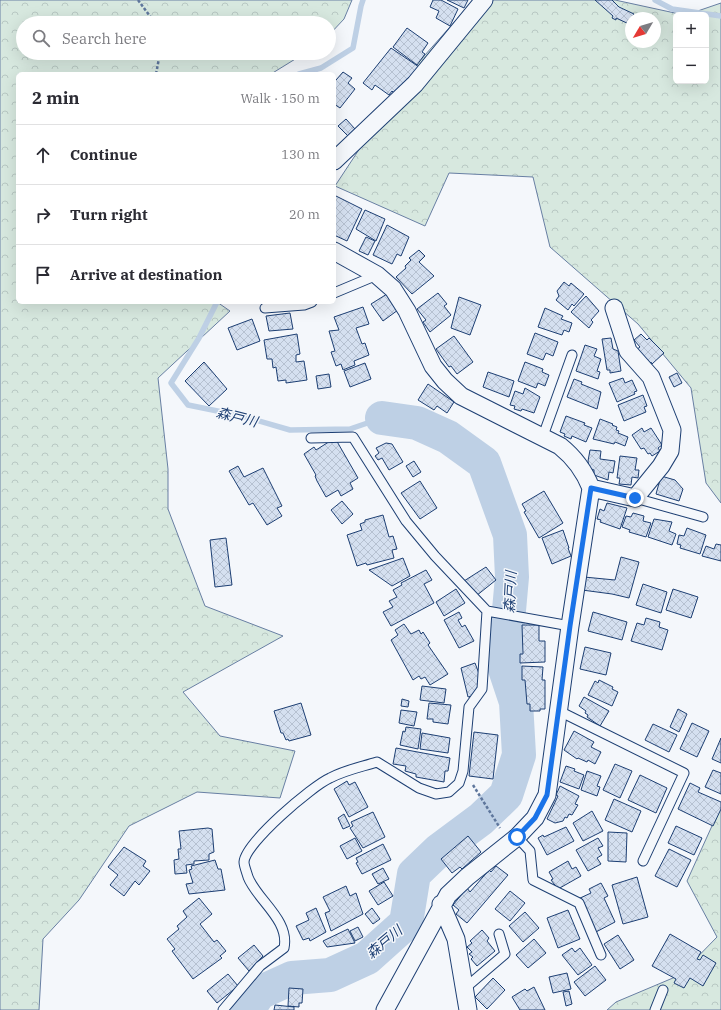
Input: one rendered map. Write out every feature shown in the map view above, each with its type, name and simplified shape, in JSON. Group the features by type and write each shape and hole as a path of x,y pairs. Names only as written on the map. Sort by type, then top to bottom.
{"street":[{"path":"336,159 392,108 415,84 484,0"},
{"path":"336,252 377,275 393,289 407,311 433,366 445,381 461,396 543,436 560,446 573,457 585,473 591,488 570,626 547,795 535,818 517,837 467,877 448,895 441,904 385,1010"},
{"path":"591,488 635,498 661,466 670,451 672,430 651,377 628,351 614,308"},
{"path":"441,904 456,939 468,1010"}],"lane":[{"path":"336,292 377,275"},
{"path":"266,308 307,304"},
{"path":"543,436 572,355"},
{"path":"311,438 353,437 406,521 435,556 490,611 570,626"},
{"path":"635,498 703,517"},
{"path":"223,1010 260,966 284,948 286,940 283,928 248,878 244,861 252,843 294,804 329,778 351,769 377,762 419,788 436,794 449,792 459,783 463,771 469,707 482,689 490,611"},
{"path":"559,711 684,773 643,861"},
{"path":"517,837 530,851 533,880 579,903 601,955"},
{"path":"464,989 505,954 499,934"},
{"path":"655,1010 663,990"}],"path":[{"path":"138,0 150,16"},
{"path":"156,72 159,60"},
{"path":"480,794 499,826"}],"green space":[{"path":"0,0 352,0 344,19 336,28 336,16 16,16 16,60 294,60 274,72 16,72 16,304 220,304 230,311 158,378 168,469 168,509 205,606 283,636 183,692 220,736 295,751 280,798 197,792 129,826 79,900 43,939 39,1010 0,1010"},
{"path":"474,0 615,0 673,13 673,84 709,84 709,12 695,12 721,3 721,503 706,483 691,388 638,324 550,247 533,177 449,173 425,226 336,186 362,145 399,107 416,65"},
{"path":"721,806 721,1010 607,1010 616,1002 680,975 717,937 687,881"}],"building":[{"path":"433,0 441,0 458,9 450,26 436,18 439,11 430,7"},
{"path":"447,0 468,0 464,8"},
{"path":"595,0 612,0 619,7 630,12 625,12 625,22 616,18 616,20 612,18 613,16"},
{"path":"407,28 428,43 422,52 425,54 417,65 393,47"},
{"path":"391,48 419,67 394,93 392,91 389,95 375,85 372,90 363,83"},
{"path":"343,72 352,78 348,83 355,89 340,108 336,105 336,80"},
{"path":"346,119 355,129 348,136 338,126"},
{"path":"336,196 362,209 347,241 336,236"},
{"path":"365,210 385,219 376,241 356,229"},
{"path":"387,225 409,237 401,256 397,254 392,264 373,255"},
{"path":"366,237 375,241 368,255 359,251"},
{"path":"419,250 425,256 419,262 434,276 412,294 396,277 406,268 405,266 411,260 409,258"},
{"path":"564,282 569,286 571,283 584,294 574,306 572,304 568,310 556,300 559,296 557,291"},
{"path":"438,293 447,304 444,306 451,315 430,332 423,322 426,320 417,309"},
{"path":"387,294 398,310 383,321 371,304"},
{"path":"586,296 599,311 591,320 593,322 589,328 571,312"},
{"path":"459,297 481,305 470,335 451,328"},
{"path":"363,307 369,324 356,328 362,344 365,343 369,355 354,361 355,365 343,370 341,364 336,366 331,352 335,351 329,331 339,330 334,317"},
{"path":"545,308 563,316 561,319 572,323 569,332 564,330 562,335 538,327"},
{"path":"290,313 293,329 269,331 266,316"},
{"path":"252,319 260,341 237,350 228,328"},
{"path":"535,333 558,342 553,356 546,353 543,360 527,354"},
{"path":"297,334 300,354 296,355 296,362 304,361 307,380 286,383 286,380 278,381 276,367 273,368 272,359 267,359 264,340"},
{"path":"641,334 647,340 649,338 664,353 652,364 651,362 649,364 636,350 640,347 634,340"},
{"path":"454,336 473,362 457,374 451,366 449,367 436,349"},
{"path":"611,338 613,349 618,351 621,371 610,373 610,370 607,370 602,339"},
{"path":"585,345 597,349 594,356 601,359 597,371 600,372 598,379 576,371"},
{"path":"204,362 227,389 209,406 185,381"},
{"path":"525,362 543,369 542,372 549,375 545,386 538,383 536,388 518,381"},
{"path":"365,363 371,379 350,387 344,371"},
{"path":"488,372 514,381 509,397 483,387"},
{"path":"677,373 682,383 674,387 669,377"},
{"path":"329,374 331,387 318,389 316,376"},
{"path":"623,378 625,383 632,380 637,391 634,392 635,394 617,402 609,383"},
{"path":"574,379 582,382 581,384 601,392 597,409 567,397"},
{"path":"428,384 454,402 447,413 437,406 434,410 418,400"},
{"path":"525,388 540,397 534,413 522,409 521,411 514,409 515,406 510,405 515,391 523,394"},
{"path":"643,395 647,406 644,407 646,412 624,421 618,405"},
{"path":"566,416 585,423 584,425 592,428 586,442 572,436 571,439 564,436 565,434 560,432"},
{"path":"600,419 613,424 612,425 617,427 616,430 619,431 618,433 628,437 625,446 615,442 614,444 593,439"},
{"path":"642,428 644,432 651,428 662,445 658,448 660,451 652,456 650,453 648,454 644,448 641,449 632,435"},
{"path":"335,438 358,478 350,483 353,489 341,496 338,490 326,497 304,454 314,447 316,450"},
{"path":"386,443 392,444 403,462 389,470 382,458 378,460 375,456 379,453 376,448"},
{"path":"590,450 601,451 600,459 615,461 613,473 609,472 608,480 594,475 594,470 589,468 588,461"},
{"path":"620,456 637,458 635,470 639,470 638,478 632,477 631,485 619,484 620,478 617,478"},
{"path":"414,461 421,472 413,477 406,466"},
{"path":"238,466 244,477 263,468 282,506 277,508 282,516 267,525 253,503 249,505 229,471"},
{"path":"661,476 675,480 683,489 679,501 656,494"},
{"path":"420,481 437,508 420,519 401,493"},
{"path":"544,491 563,523 539,538 524,512 526,511 522,504"},
{"path":"342,501 353,514 342,524 331,510"},
{"path":"607,503 627,508 620,529 600,522 601,520 597,519 600,509 604,511"},
{"path":"633,513 644,516 643,521 651,523 646,537 629,532 630,530 622,527 626,516 631,517"},
{"path":"383,515 389,537 393,536 397,549 392,550 394,558 357,566 347,535 362,530 360,524 365,522 365,520"},
{"path":"654,519 672,522 669,531 676,534 672,545 648,537"},
{"path":"687,528 706,535 700,554 680,548 681,545 677,544 679,535 684,536"},
{"path":"563,530 571,556 552,564 542,538"},
{"path":"226,538 232,585 215,587 210,540"},
{"path":"716,544 721,545 721,561 702,556 706,546 714,549"},
{"path":"621,557 639,562 629,598 582,590 584,577 615,580"},
{"path":"403,558 410,576 392,586 369,570"},
{"path":"486,567 496,580 476,596 464,581"},
{"path":"426,570 432,580 424,584 434,603 391,626 383,612 393,607 389,601 397,597 393,590 402,585 401,583"},
{"path":"643,584 667,592 661,613 636,605"},
{"path":"456,589 465,603 444,616 436,602"},
{"path":"673,589 698,597 691,618 666,610"},
{"path":"459,612 462,618 458,620 462,627 465,625 474,641 459,648 444,620"},
{"path":"593,612 627,622 622,640 588,631"},
{"path":"646,618 660,622 659,627 668,630 662,650 631,641 637,623 644,625"},
{"path":"404,624 411,634 419,630 421,634 423,632 430,643 428,645 448,674 430,685 425,677 421,679 419,676 413,680 391,640 398,635 395,630"},
{"path":"522,625 539,625 539,641 545,641 545,662 520,663 520,654 523,654"},
{"path":"585,647 611,653 606,675 580,669"},
{"path":"475,663 481,679 472,696 468,697 461,668"},
{"path":"522,666 543,667 542,680 545,680 545,709 540,709 540,711 530,711 530,704 527,704 525,680 522,680"},
{"path":"599,680 613,687 612,689 618,692 612,706 588,695 595,681 598,683"},
{"path":"422,686 446,689 444,703 420,700"},
{"path":"584,697 609,711 600,726 587,717 588,715 585,713 586,711 579,706"},
{"path":"402,699 409,701 408,707 401,706"},
{"path":"301,703 311,735 289,741 288,739 286,740 283,733 281,733 274,711"},
{"path":"429,703 451,705 448,724 433,722 433,719 427,719"},
{"path":"678,709 687,714 679,732 670,727"},
{"path":"401,710 417,712 414,726 399,723"},
{"path":"692,723 709,731 697,757 680,749"},
{"path":"653,724 677,735 669,752 645,740"},
{"path":"406,727 421,729 418,749 400,745 403,731 405,732"},
{"path":"574,731 594,742 591,747 601,752 595,764 588,760 587,762 578,758 577,759 564,750"},
{"path":"474,732 498,735 493,779 469,776"},
{"path":"422,733 450,738 448,753 420,749"},
{"path":"721,738 721,763 712,759"},
{"path":"396,748 450,758 448,771 445,771 444,782 416,777 416,774 405,771 406,766 393,764"},
{"path":"615,764 632,771 620,798 603,790"},
{"path":"566,766 575,769 574,771 584,775 579,789 560,782"},
{"path":"713,770 721,773 721,794 705,787"},
{"path":"587,771 601,776 597,786 600,787 597,796 581,790"},
{"path":"640,775 667,788 656,813 628,800"},
{"path":"347,781 349,785 355,782 368,807 349,817 334,789"},
{"path":"690,783 700,788 698,792 721,802 721,809 713,826 678,809"},
{"path":"560,786 579,796 575,804 578,805 572,815 569,814 563,821 555,823 547,819 558,796 556,795"},
{"path":"614,799 641,811 632,832 605,820"},
{"path":"592,811 603,831 583,841 573,823"},
{"path":"373,812 385,837 363,848 350,828 353,826 351,822"},
{"path":"344,814 350,826 343,829 338,818"},
{"path":"676,826 702,838 694,855 668,843"},
{"path":"566,827 574,841 547,855 538,838 543,835 544,837"},
{"path":"208,828 212,829 214,852 209,854 209,860 194,861 194,864 186,865 187,873 175,874 174,860 179,859 178,849 181,849 179,831"},
{"path":"608,832 627,833 626,862 608,861"},
{"path":"468,836 481,852 462,869 460,867 452,873 441,859"},
{"path":"355,838 362,851 347,859 340,846"},
{"path":"598,838 603,846 598,848 602,855 597,858 601,864 588,871 576,850"},
{"path":"383,844 391,860 362,874 356,863 358,862 356,858"},
{"path":"124,847 146,861 143,866 150,871 139,885 135,881 124,896 110,885 118,875 108,867"},
{"path":"669,849 691,860 677,887 655,876"},
{"path":"215,860 218,869 221,869 225,890 189,894 186,884 193,883 189,870 192,869 191,866"},
{"path":"568,861 572,869 576,867 581,876 558,889 551,880 553,879 549,872"},
{"path":"496,866 508,875 467,923 456,914 459,910 453,905 467,888 470,892 489,870 491,872"},
{"path":"383,868 389,879 378,884 372,874"},
{"path":"637,877 648,917 623,924 612,885"},
{"path":"384,882 393,896 378,905 369,891"},
{"path":"601,883 608,896 604,898 615,922 594,933 578,899 591,893 589,889"},
{"path":"346,886 350,896 356,893 363,914 331,931 325,913 330,911 323,897"},
{"path":"510,891 525,903 510,921 495,909"},
{"path":"199,898 212,914 200,924 214,942 217,940 226,951 220,956 222,958 193,979 172,951 175,949 167,939 179,929 177,926 187,917 183,911"},
{"path":"316,908 326,932 310,941 309,938 303,940 296,926 309,920 306,913"},
{"path":"372,908 380,919 373,924 365,914"},
{"path":"568,910 580,939 558,948 547,918"},
{"path":"525,912 539,928 523,942 509,926"},
{"path":"358,927 363,937 355,941 350,931"},
{"path":"348,929 355,943 327,947 323,941"},
{"path":"482,930 489,938 487,941 495,951 477,966 471,959 473,957 469,954 472,952 467,947 472,943 470,941"},
{"path":"670,934 701,952 697,959 700,960 703,955 716,963 703,986 690,978 684,988 674,983 676,979 652,966"},
{"path":"618,935 634,960 620,969 604,944"},
{"path":"534,939 546,953 528,968 516,955"},
{"path":"254,945 263,956 249,971 238,958"},
{"path":"572,948 575,952 580,948 592,965 578,975 562,955"},
{"path":"595,966 606,980 585,996 574,982"},
{"path":"567,973 571,989 553,993 549,977"},
{"path":"228,974 238,986 217,1003 207,991"},
{"path":"493,978 505,990 487,1009 475,997"},
{"path":"534,987 545,1010 520,1010 512,997 525,989 527,991"},
{"path":"289,988 303,989 302,1003 299,1003 299,1007 288,1006"},
{"path":"569,991 572,1004 566,1006 563,992"},
{"path":"275,1005 294,1007 294,1010 274,1010"}],"waterway":[{"name":"森戸川","path":"336,59 353,48 363,0"},
{"name":"森戸川","path":"655,0 672,9 721,16"},
{"name":"森戸川","path":"306,72 321,68 334,60"},
{"name":"森戸川","path":"216,304 199,338 171,383 188,405 242,416 290,430 350,429 382,418"},
{"name":"森戸川","path":"248,1010 259,993 292,978 330,975 367,958 406,923 414,874 438,851 481,819 506,795 519,755 516,702 504,666 512,577 510,535 484,463 448,437 417,423 382,418"}],"route":[{"path":"517,837 535,818 547,795 570,626 591,488 635,498"}]}
